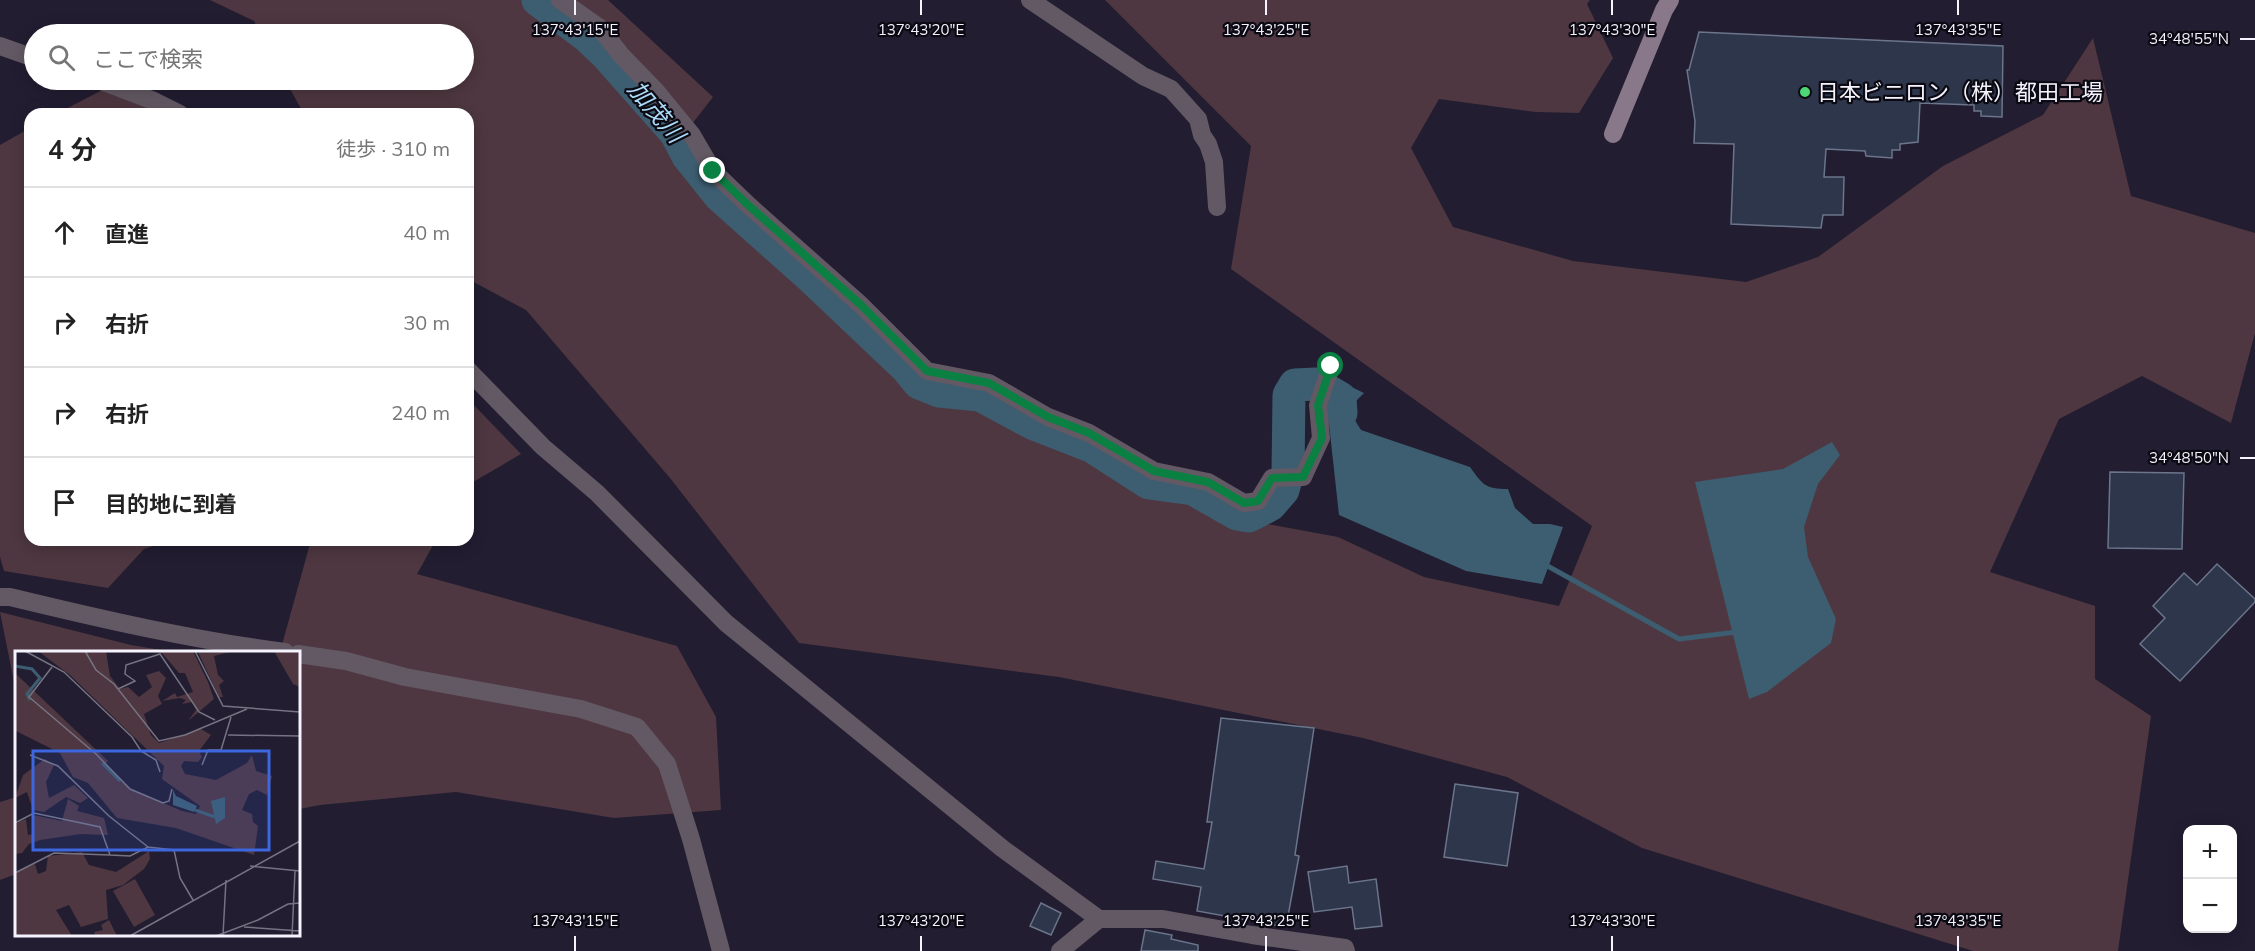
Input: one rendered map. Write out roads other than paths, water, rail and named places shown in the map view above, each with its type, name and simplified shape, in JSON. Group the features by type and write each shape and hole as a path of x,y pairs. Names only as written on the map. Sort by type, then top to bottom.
{"street":[{"path":"560,0 600,28 692,135 713,171 861,305 927,371 989,383 1048,417 1089,433 1154,471 1208,482 1244,503 1258,501 1272,478 1303,477 1322,438 1318,405 1331,366"},
{"path":"1030,0 1143,76 1171,89 1192,111 1198,119 1202,135 1214,162 1217,207"},
{"path":"1613,134 1670,0"},
{"path":"0,46 24,54"},
{"path":"125,90 168,108"},
{"path":"474,376 543,447 597,493 726,623 1003,849 1099,919 1163,919 1345,948 1346,951"},
{"path":"0,597 10,597 119,623 277,651"},
{"path":"300,654 346,660 405,676 581,708 637,727 667,764 691,839 721,951"},
{"path":"1060,951 1099,919"}],"water":[{"path":"1335,379 1364,393 1348,409 1361,430 1470,467 1485,485 1508,489 1515,508 1533,524 1563,527 1542,584 1466,571 1339,515 1327,406"},
{"path":"1832,442 1840,455 1818,484 1804,527 1808,557 1836,619 1831,643 1767,692 1749,699 1695,482 1783,469"}],"waterway":[{"name":"加茂川","path":"538,0 587,36 607,55 676,133 688,156 720,196 811,277 907,368 919,383 939,391 980,395 1034,424 1093,447 1149,483 1193,489 1237,514 1249,516 1270,505 1283,490 1288,471 1289,395 1295,385 1316,384 1340,398 1341,413"},
{"path":"1544,564 1679,639 1737,632"}],"place":[{"name":"日本ビニロン（株）都田工場","path":"1805,92"}]}
